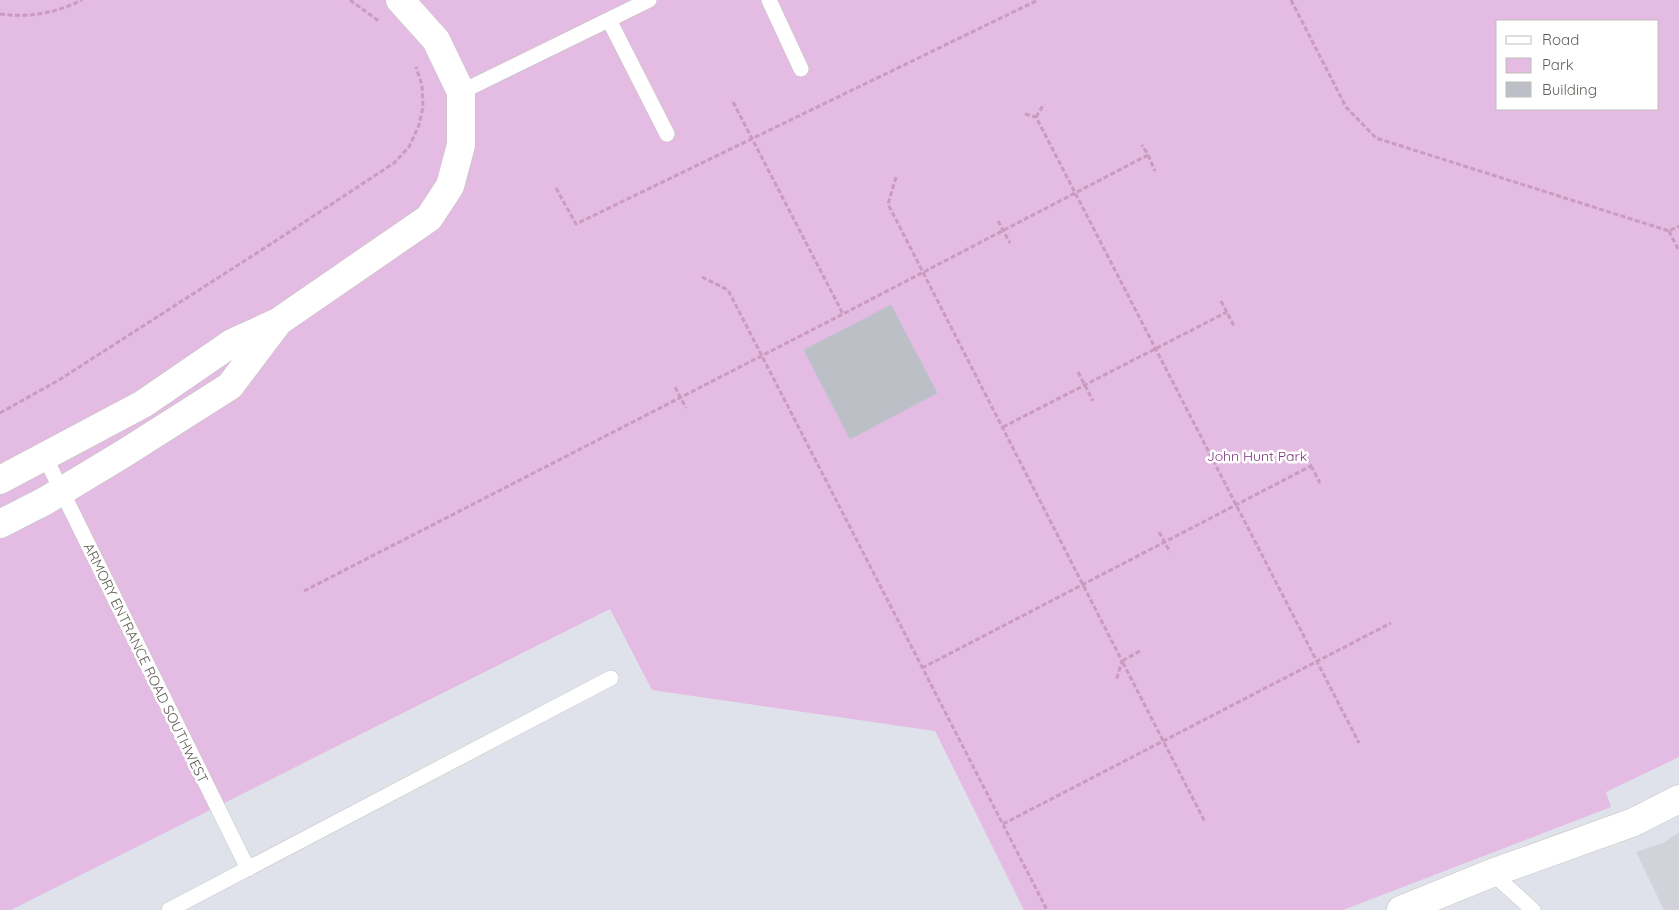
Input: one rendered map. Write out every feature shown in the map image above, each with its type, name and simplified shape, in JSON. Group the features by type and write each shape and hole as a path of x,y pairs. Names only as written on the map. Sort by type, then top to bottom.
{"street":[{"path":"0,480 143,404 232,343 278,322 429,218 450,186 461,145 461,92 436,40 400,0"},
{"path":"0,524 62,491 230,386 278,322"},
{"path":"1401,910 1492,873 1634,822 1679,799"}],"lane":[{"path":"461,92 649,0"},
{"path":"769,0 801,69"},
{"path":"609,20 668,134"},
{"name":"ARMORY ENTRANCE ROAD SOUTHWEST","path":"45,457 248,868"},
{"path":"168,910 611,678"},
{"path":"1492,873 1532,910"}],"path":[{"path":"0,14 17,17 46,14 82,0"},
{"path":"350,0 385,26"},
{"path":"556,188 576,224 1038,0"},
{"path":"1291,0 1346,107 1376,138 1669,231 1679,226"},
{"path":"0,413 59,380 394,163 409,147 419,124 423,107 422,86 412,60"},
{"path":"733,102 843,314"},
{"path":"1036,117 1044,104"},
{"path":"1025,114 1036,117 1359,743"},
{"path":"1142,145 1155,171"},
{"path":"304,591 923,273 1148,155"},
{"path":"896,177 888,204 1205,822"},
{"path":"998,221 1010,243"},
{"path":"1669,231 1679,251"},
{"path":"702,277 728,290 1047,910"},
{"path":"1221,302 1234,326"},
{"path":"1003,427 1227,312"},
{"path":"1078,372 1093,401"},
{"path":"675,388 686,408"},
{"path":"1305,454 1320,482"},
{"path":"922,668 1311,466"},
{"path":"1159,532 1170,552"},
{"path":"1003,824 1391,623"},
{"path":"1116,681 1122,661 1140,652"}],"shaded area":[{"path":"1679,832 1679,910 1664,910 1636,852 1665,842"}],"green space":[{"name":"John Hunt Park","path":"0,0 1679,0 1679,757 1606,792 1611,807 1343,910 1024,910 935,731 652,690 610,609 11,910 0,910"}],"building":[{"path":"891,305 937,393 850,439 804,350"}]}
